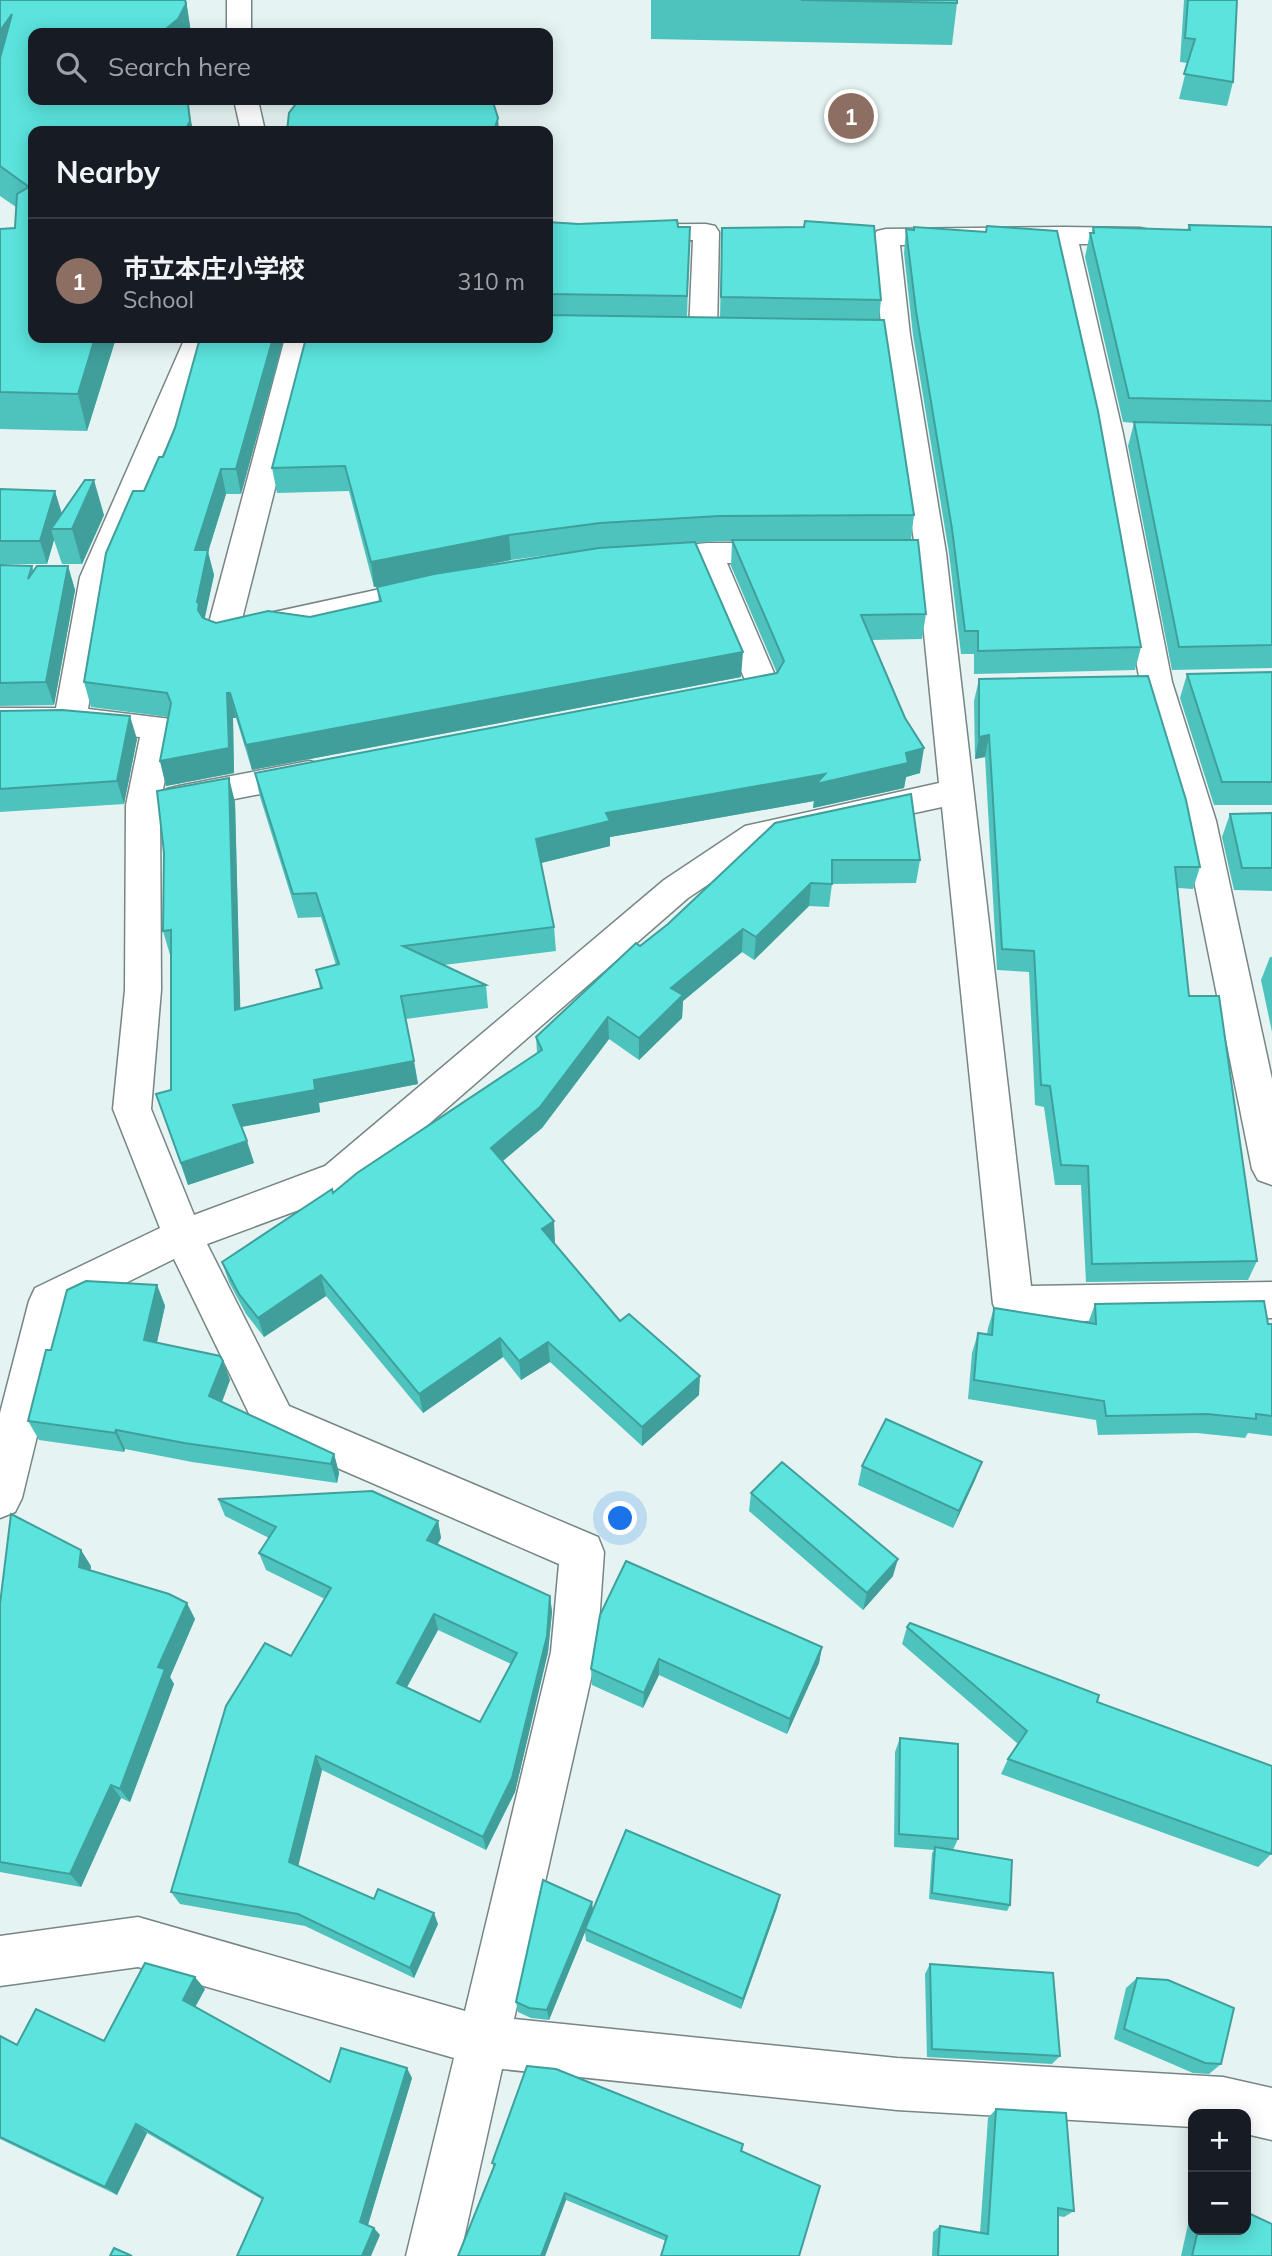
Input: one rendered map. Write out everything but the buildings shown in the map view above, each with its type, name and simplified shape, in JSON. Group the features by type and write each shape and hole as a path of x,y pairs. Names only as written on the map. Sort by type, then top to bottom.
{"street":[{"path":"239,0 239,28"},
{"path":"247,105 252,126"},
{"path":"553,233 706,232 690,331 730,332"},
{"path":"1064,234 1123,435 1156,682 1199,821 1272,1169"},
{"path":"1161,236 1064,234 886,237 882,335 918,553 959,688 955,792 1013,1304 1272,1300"},
{"path":"70,719 82,577 197,343"},
{"path":"298,343 222,634 463,583"},
{"path":"697,700 764,687 707,553"},
{"path":"626,559 707,553 812,553"},
{"path":"0,720 70,719 159,727 143,805 143,990 132,1109 183,1236 274,1420 582,1552 574,1652 433,2256"},
{"path":"143,805 332,769"},
{"path":"0,1499 49,1301 183,1236 339,1178 677,890 757,835 955,792"},
{"path":"1199,821 1236,821"},
{"path":"0,1961 138,1942 485,2042 897,2084 1223,2103 1272,2114"}],"place":[{"name":"市立本庄小学校","path":"851,116"}]}
